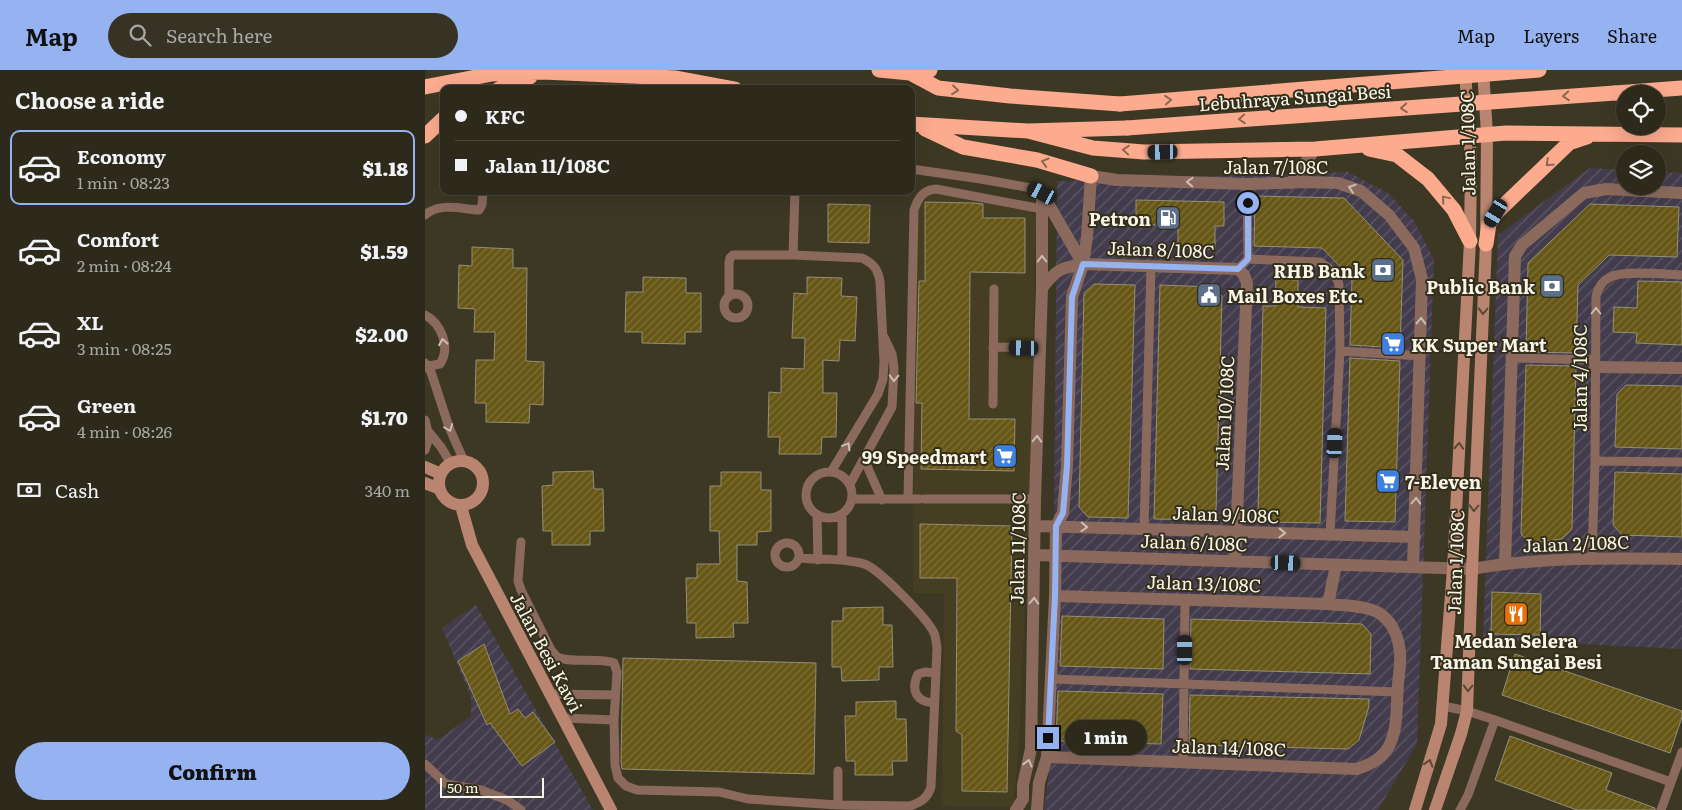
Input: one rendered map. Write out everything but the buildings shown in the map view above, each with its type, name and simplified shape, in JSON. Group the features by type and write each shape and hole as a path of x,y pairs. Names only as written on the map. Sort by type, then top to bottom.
{"highway":[{"name":"Lebuhraya Sungai Besi","path":"879,70 910,73 937,88 1010,96 1120,104 1539,70"},
{"path":"910,73 931,70"},
{"path":"509,85 543,72"},
{"path":"425,87 492,74 543,72 676,78 714,85"},
{"name":"Lebuhraya Sungai Besi","path":"1666,89 1682,88"},
{"path":"1666,91 1682,94"},
{"name":"Lebuhraya Sungai Besi","path":"915,125 1028,131 1127,128 1616,93"},
{"path":"425,136 440,122"},
{"path":"915,125 963,146 1037,160 1091,176"},
{"path":"1028,131 1093,148 1144,152 1315,149 1487,134 1682,135"},
{"path":"1485,244 1489,224 1496,213 1569,143 1579,139 1606,134"},
{"path":"1352,146 1397,155 1428,179 1455,210 1470,241"}],"street":[{"name":"Jalan 1/108C","path":"1415,810 1441,724 1453,569 1470,241 1471,162 1465,70"},
{"name":"Jalan 1/108C","path":"1435,810 1467,711 1485,244 1487,134 1483,70"},
{"path":"1291,183 1315,149"},
{"name":"Jalan 7/108C","path":"1091,176 1117,180 1247,184 1338,183 1361,191 1389,215 1414,248 1422,279 1413,567"},
{"path":"1037,810 1039,783 1047,758 1055,596 1056,526 1063,513 1067,466 1072,297 1083,264 1087,237 1091,176"},
{"path":"1505,564 1515,256 1522,245 1584,193 1606,189 1682,193"},
{"name":"Jalan 11/108C","path":"1017,810 1023,799 1023,784 1031,749 1035,499 1043,288 1042,193"},
{"name":"Jalan 8/108C","path":"1042,193 1083,264"},
{"name":"Jalan 8/108C","path":"1043,288 1054,272 1065,267 1083,264 1238,269"},
{"name":"Jalan 10/108C","path":"1235,561 1247,283 1244,275 1238,269"},
{"path":"1596,364 1682,368"},
{"path":"425,483 440,489 448,501 461,506 474,502 479,497 483,485 480,472 471,463 464,461 451,464 441,474 440,489"},
{"path":"425,467 441,474"},
{"name":"Jalan Besi Kawi","path":"461,506 472,545 611,810"},
{"name":"Jalan 9/108C","path":"1036,526 1415,536"},
{"name":"Jalan 6/108C","path":"1035,555 1472,569"},
{"name":"Jalan 2/108C","path":"1472,569 1505,564 1592,558 1682,559"},
{"path":"1328,604 1336,565"},
{"name":"Jalan 13/108C","path":"1055,596 1328,604 1369,609 1382,614 1394,630 1401,653 1397,692"},
{"name":"Jalan 14/108C","path":"1047,758 1357,769 1369,765 1386,750 1396,720 1397,692"}],"lane":[{"path":"915,171 981,179 1031,188 1042,193"},
{"path":"1238,269 1248,259 1247,184"},
{"path":"908,499 914,210 918,200 923,194 936,189 1042,209"},
{"path":"425,215 442,207 479,210 482,205 483,195"},
{"path":"793,255 795,195"},
{"path":"729,296 729,263 733,255 862,258 872,262 878,271 885,362 883,379 878,394 831,472"},
{"path":"1248,259 1321,262 1333,271 1339,284 1340,351 1330,534"},
{"path":"1144,529 1151,266"},
{"name":"Jalan 4/108C","path":"1592,558 1595,461 1596,296 1599,288 1608,278 1619,274 1682,275"},
{"path":"993,404 994,289"},
{"path":"425,315 438,324 445,352 440,364 426,364"},
{"path":"849,484 892,407 895,368 892,354 882,332"},
{"path":"993,347 1040,348"},
{"path":"1340,351 1420,356"},
{"path":"1512,358 1596,364"},
{"path":"426,364 431,372 449,427 464,461"},
{"path":"425,420 429,441 425,450"},
{"path":"428,431 441,447 451,464"},
{"path":"863,458 882,500"},
{"path":"1595,461 1682,462"},
{"path":"831,472 845,478 852,492 852,500 847,511 842,515 834,518 825,518 811,510 806,496 807,488 817,476 831,472"},
{"path":"852,500 1035,499"},
{"path":"817,515 817,560"},
{"path":"842,515 842,560"},
{"path":"521,542 518,581 551,650 557,657 565,660 606,660 614,663 617,672 614,720 615,765 618,778 626,786 637,790 719,792 748,799 838,805 909,806 919,803 927,797 931,787 937,648 934,633 925,619 876,570 865,564 842,560 799,558"},
{"path":"1183,763 1185,600"},
{"path":"935,703 923,702 917,695 915,686 919,674 925,672 936,673"},
{"path":"1051,679 1397,692"},
{"path":"550,694 615,695"},
{"path":"1443,706 1495,720 1671,782"},
{"path":"563,718 614,720"},
{"path":"1460,810 1468,795 1495,720"},
{"path":"1661,810 1682,752"},
{"path":"425,764 446,784 481,790 507,800 521,810"},
{"path":"838,771 838,805"}],"shaded area":[{"path":"1590,168 1616,169 1616,195 1666,195 1666,172 1682,173 1682,649 1483,639 1498,235"},
{"path":"1348,172 1388,193 1414,221 1434,259 1417,744 1378,810 1044,810 1052,750 1057,181"},
{"path":"938,193 1036,210 1031,463 1019,745 1014,807 942,806 944,594 913,593 918,212 922,201 929,194"},
{"path":"476,605 593,810 425,810 425,734 438,740 471,716 471,697 442,628"}],"place":[{"name":"Petron","path":"1168,218"},
{"name":"RHB Bank","path":"1383,270"},
{"name":"Public Bank","path":"1552,286"},
{"name":"Mail Boxes Etc.","path":"1209,295"},
{"name":"KK Super Mart","path":"1393,344"},
{"name":"99 Speedmart","path":"1005,456"},
{"name":"7-Eleven","path":"1388,481"},
{"name":"Medan Selera Taman Sungai Besi","path":"1516,614"}],"route":[{"path":"1048,738 1055,596 1056,526 1063,513 1067,466 1072,297 1083,264 1238,269 1248,259 1248,203"}]}
